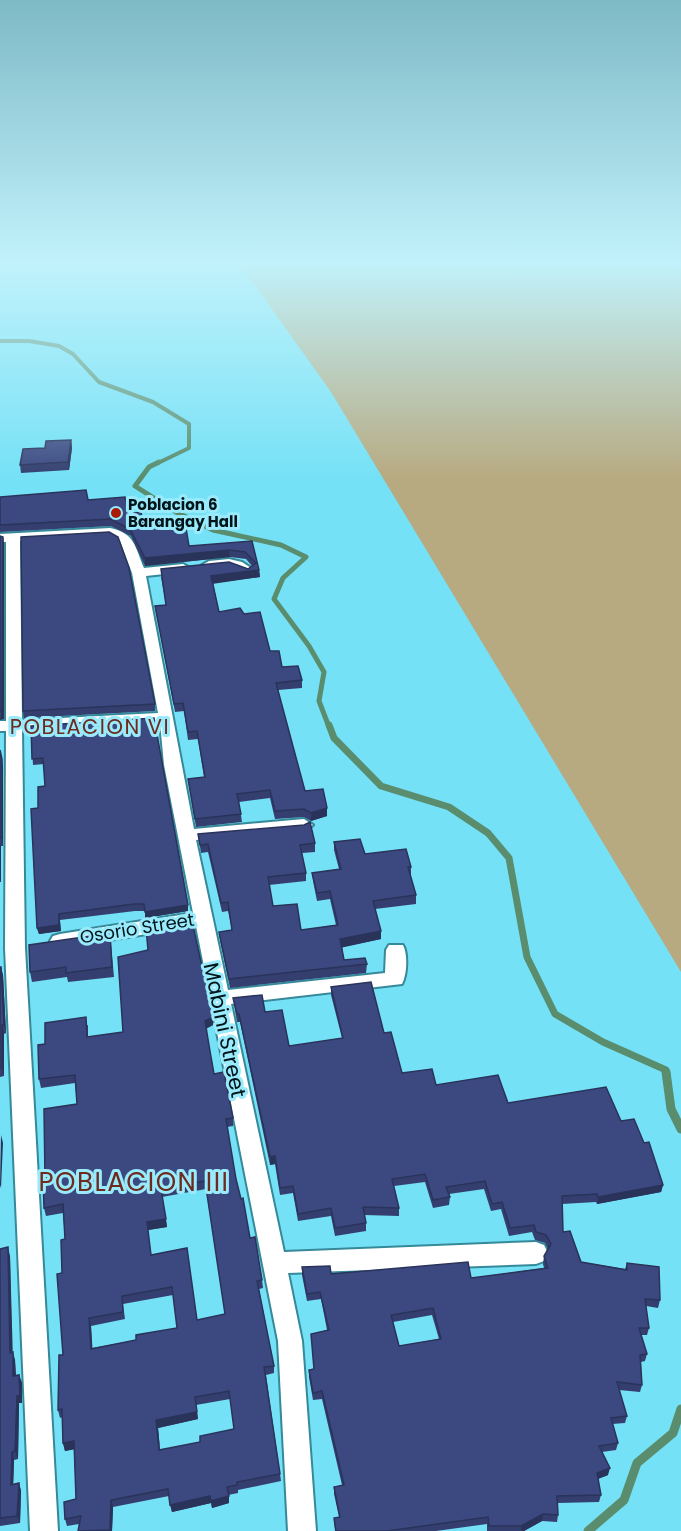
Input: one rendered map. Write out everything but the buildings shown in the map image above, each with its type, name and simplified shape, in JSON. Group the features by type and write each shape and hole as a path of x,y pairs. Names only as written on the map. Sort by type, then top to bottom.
{"street":[{"name":"Mabini Street","path":"6,537 84,532 120,534 126,540 139,573 167,717 172,765 290,1341 302,1531"},
{"path":"6,537 8,949 45,1531"},
{"path":"139,573 230,563 239,564 247,570"},
{"path":"7,726 167,717"},
{"path":"186,835 304,825"},
{"name":"Osorio Street","path":"8,949 203,918"},
{"path":"219,998 395,979 396,950"},
{"path":"273,1263 536,1252"}],"shaded area":[{"path":"290,334 681,334 681,972 331,392"}],"waterway":[{"path":"0,341 29,341 59,346 73,354 99,382 153,402 189,424 189,448 156,464"},
{"path":"159,462 149,467 135,486 176,512 213,530 281,545 306,557 283,578 274,599 309,646 324,672 319,701 329,727"},
{"path":"329,725 334,738 381,786 449,807 488,833 509,858 527,957 555,1014 603,1042 666,1070 667,1074"},
{"path":"666,1072 671,1109 681,1129"},
{"path":"588,1531 624,1500 637,1463 673,1433 681,1409"}],"place":[{"name":"Poblacion 6 Barangay Hall","path":"116,513"}],"district":[{"name":"POBLACION VI","path":"90,726"},
{"name":"POBLACION III","path":"134,1182"}]}
